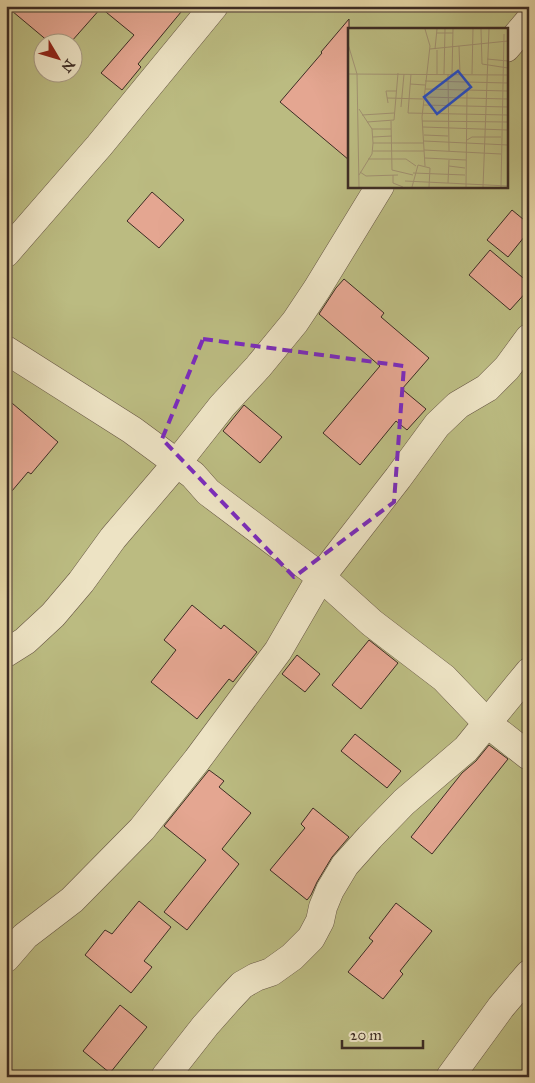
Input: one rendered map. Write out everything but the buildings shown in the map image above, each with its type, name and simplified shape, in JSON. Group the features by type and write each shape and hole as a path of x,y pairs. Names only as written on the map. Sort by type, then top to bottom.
{"street":[{"path":"6,253 99,146 214,6"},
{"path":"508,46 529,21"},
{"path":"6,654 25,641 53,615 222,406 258,367 295,322 379,188"},
{"path":"6,958 25,936 72,900 142,829 197,760 278,651 321,576 437,426 458,405 487,388 508,368 529,338"},
{"path":"6,350 132,430 193,475 208,492 321,576 372,623 444,678 488,724 529,756"},
{"path":"166,1077 205,1026 242,985 256,977 272,972 292,957 311,938 320,921 330,890 346,865 370,836 466,749 529,672"},
{"path":"450,1077 501,1007 529,974"}],"highlighted area":[{"path":"203,339 404,366 394,502 294,577 162,439"}],"green space":[{"path":"6,6 529,6 529,1077 6,1077"}]}
